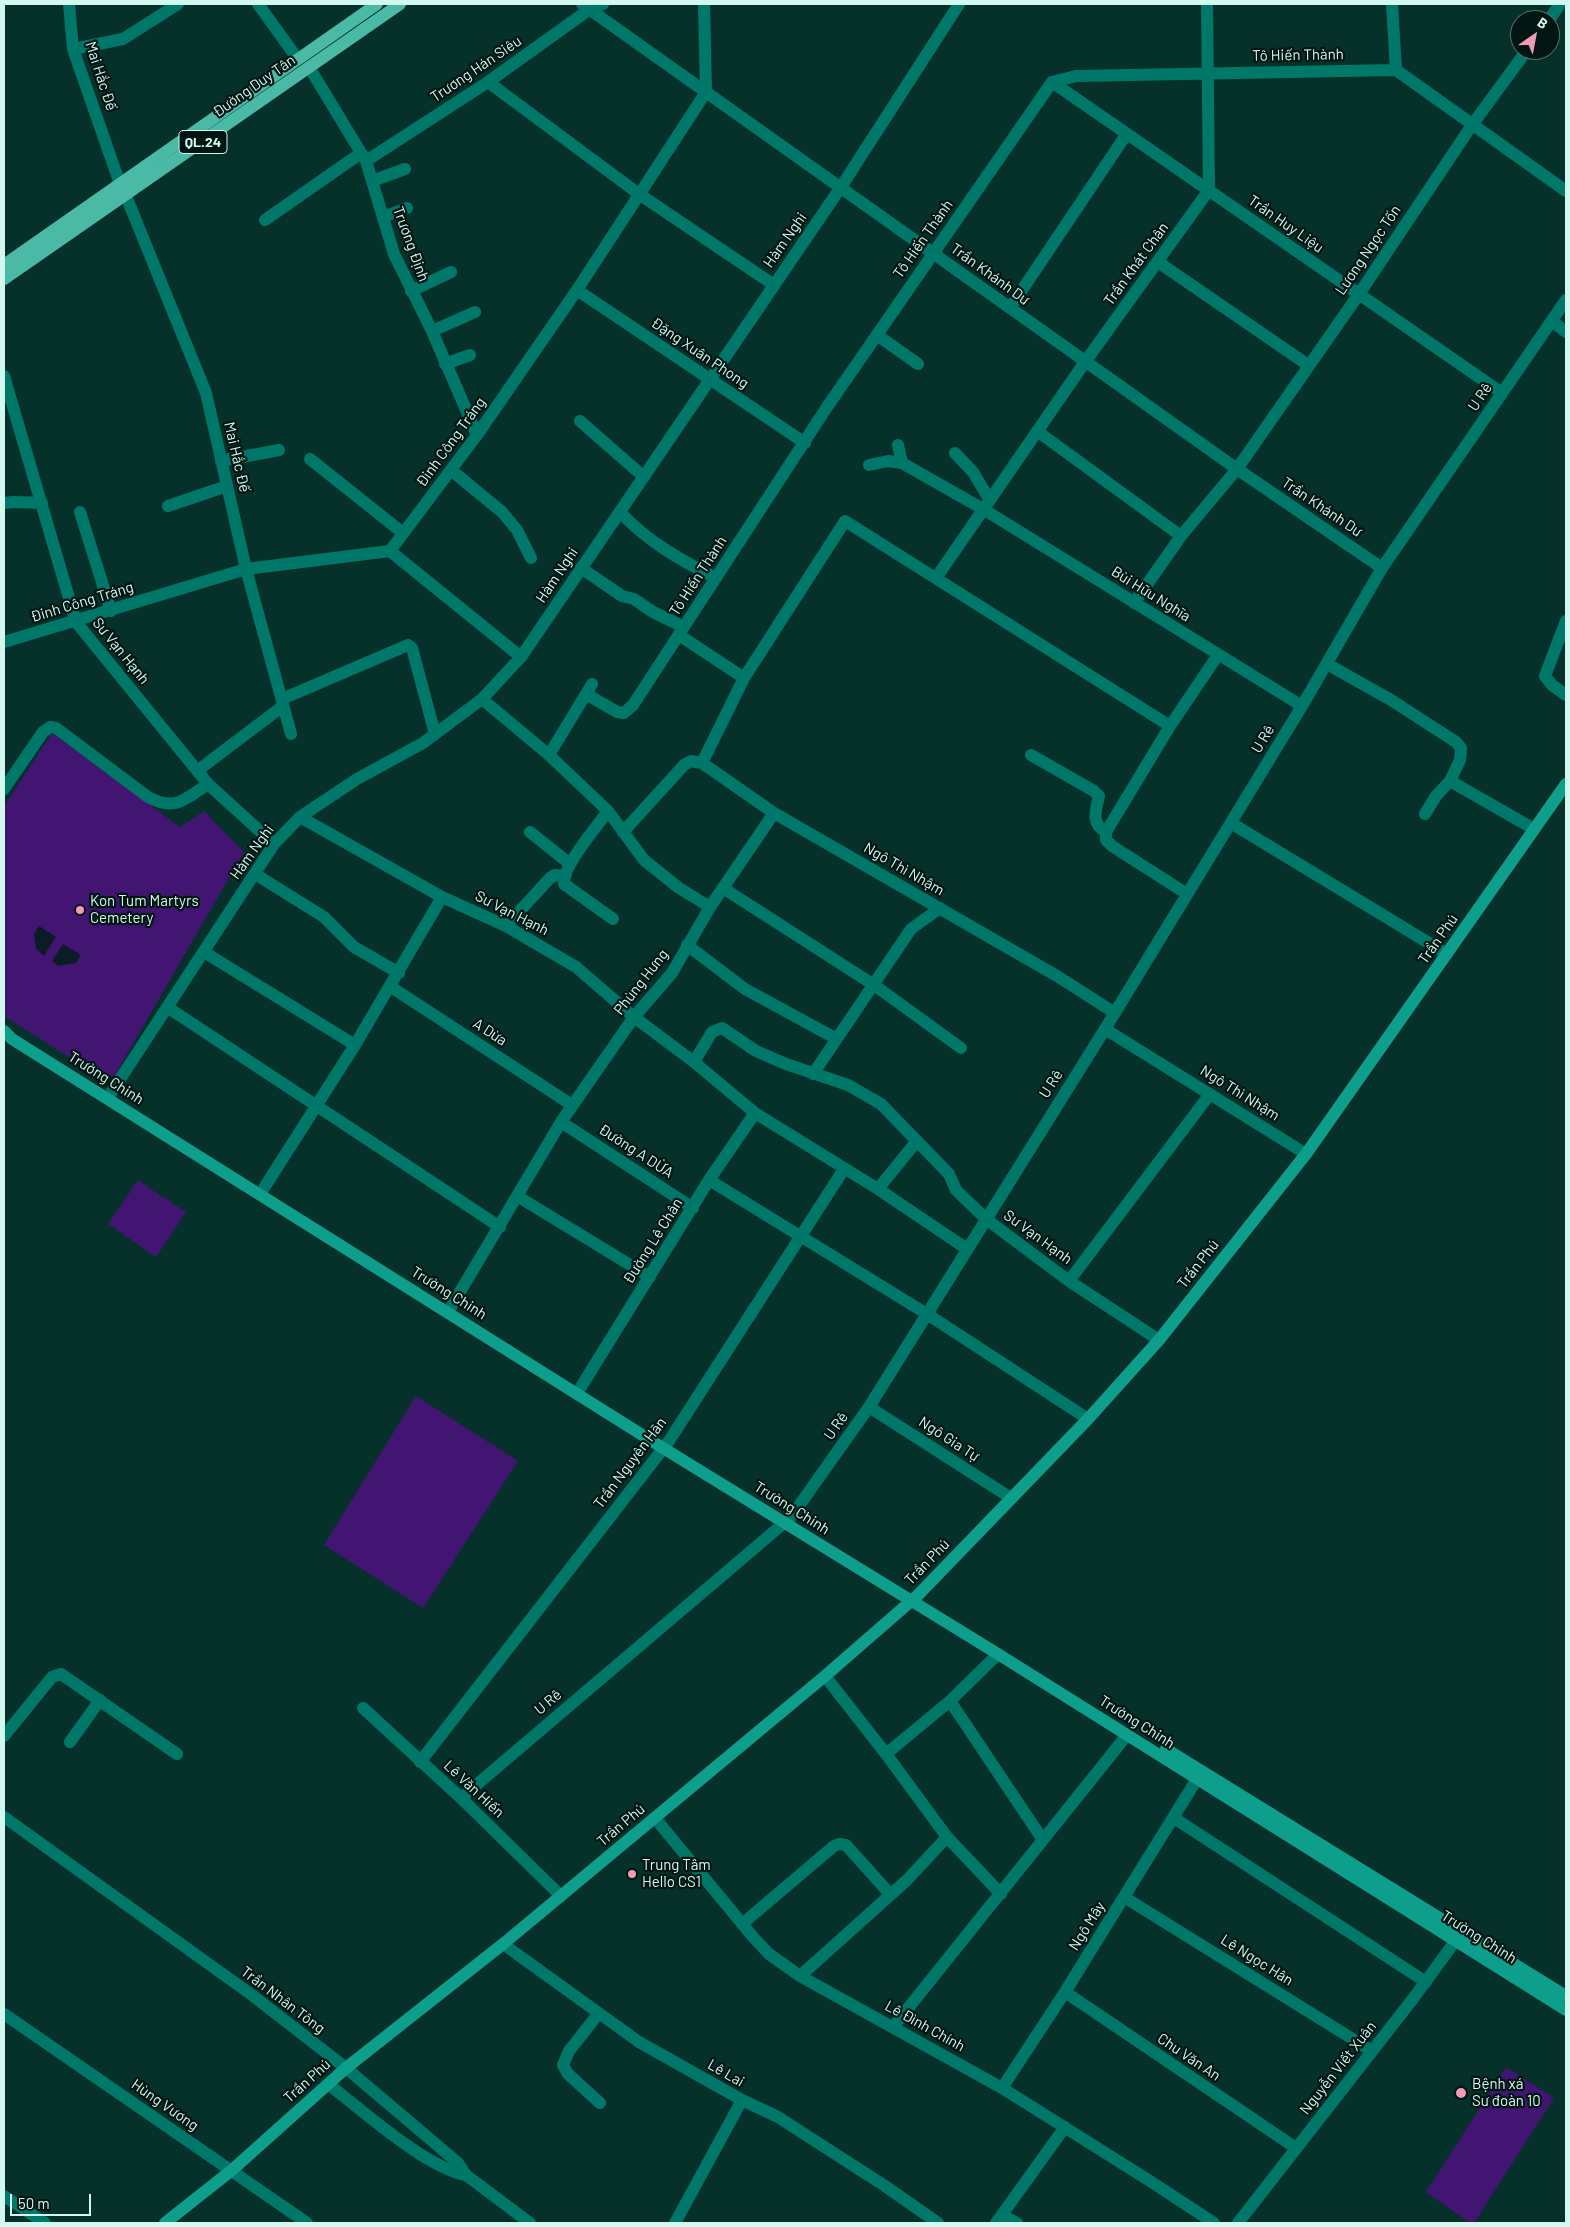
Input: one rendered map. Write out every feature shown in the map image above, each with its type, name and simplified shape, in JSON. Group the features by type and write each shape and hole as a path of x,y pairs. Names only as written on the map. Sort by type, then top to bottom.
{"main road":[{"name":"Đường Duy Tân","path":"4,264 377,4"},
{"name":"Đường Duy Tân","path":"4,279 400,4"}],"street":[{"name":"Mai Hắc Đế","path":"69,4 73,49 120,184"},
{"path":"73,49 122,39 178,4"},
{"path":"258,4 297,58"},
{"name":"Trương Hán Siêu","path":"266,220 364,157 488,82 586,6 603,4"},
{"path":"704,4 706,92"},
{"name":"Hàm Nghi","path":"111,1093 274,844 300,816 358,779 400,757 435,734 482,699 521,657 841,187 959,4"},
{"path":"1207,4 1209,190"},
{"path":"1392,4 1396,70 1566,191"},
{"name":"Trần Khánh Dư","path":"586,6 1085,362 1382,568"},
{"name":"Lương Ngọc Tốn","path":"1134,603 1181,536 1237,469 1359,294 1472,125 1520,60"},
{"name":"Trương Định","path":"309,67 364,157 394,254 432,331 478,435"},
{"name":"Tô Hiến Thành","path":"549,755 589,689 617,712 624,713 633,705 876,335 1052,82 1076,76 1209,72 1396,70"},
{"path":"488,82 639,194 774,284"},
{"name":"Trần Huy Liệu","path":"1052,82 1126,135 1209,190 1502,393"},
{"name":"Đinh Công Tráng","path":"4,642 246,570 390,551 478,435 577,290 706,92"},
{"path":"1010,308 1126,135"},
{"path":"372,181 405,169"},
{"name":"Trần Khát Chân","path":"936,578 1085,362 1209,190"},
{"name":"Mai Hắc Đế","path":"126,196 206,393 246,570 291,734"},
{"path":"383,217 407,208"},
{"path":"1158,262 1308,365"},
{"path":"411,291 451,272"},
{"name":"Đặng Xuân Phong","path":"577,290 804,443"},
{"name":"U Rê","path":"461,1798 788,1520 869,1407 986,1220 1231,823 1382,568 1566,300"},
{"path":"432,331 475,312"},
{"path":"1552,321 1566,332"},
{"path":"876,335 918,364"},
{"path":"445,364 470,355"},
{"name":"Sư Vạn Hạnh","path":"4,376 76,622 208,784 274,844"},
{"path":"580,421 644,477"},
{"path":"1037,431 1181,536"},
{"path":"869,465 888,461 902,463 898,445"},
{"path":"221,461 279,450"},
{"path":"955,453 973,472 986,504"},
{"path":"310,459 403,533"},
{"name":"Bùi Hữu Nghĩa","path":"902,463 986,504 1134,603 1302,706"},
{"path":"451,470 502,512 517,530 531,558"},
{"path":"168,506 227,486"},
{"path":"4,503 42,503"},
{"path":"80,512 111,610"},
{"path":"620,512 644,536 716,578"},
{"path":"622,832 684,765 691,761 702,764 744,678 845,521 1170,726"},
{"path":"390,551 521,657"},
{"path":"581,568 622,596 634,599 654,612 744,678"},
{"path":"1566,622 1545,676 1552,685 1566,695"},
{"path":"197,771 282,703 408,645 412,648 435,734"},
{"path":"1187,894 1112,846 1106,840 1106,832 1170,726 1218,655"},
{"path":"1326,664 1391,700 1456,742 1461,748 1460,760 1450,781 1436,796 1425,814"},
{"path":"482,699 549,755 608,811 644,860 679,888 710,907 774,812"},
{"path":"4,790 43,732 50,727 56,728 148,797 163,804 176,805 208,784"},
{"path":"1031,755 1094,791 1099,796 1094,819 1099,828 1106,832"},
{"name":"Ngô Thì Nhậm","path":"702,764 774,812 1057,976 1115,1013"},
{"path":"1450,781 1534,829"},
{"name":"Trần Phú","path":"165,2223 232,2170 346,2068 503,1944 825,1676 915,1598 1088,1419 1160,1340 1306,1154 1566,784"},
{"path":"608,811 570,864 564,876 564,884 613,919"},
{"name":"Sư Vạn Hạnh","path":"300,816 442,897 506,926 576,967 634,1017 694,1062 755,1113 844,1170 878,1188 967,1249"},
{"path":"1231,823 1447,954"},
{"path":"530,832 570,864"},
{"path":"254,874 324,917 354,947 399,973"},
{"path":"506,926 550,878 555,875 564,876"},
{"path":"723,888 874,985 961,1048"},
{"path":"264,1188 318,1107 391,987 442,897"},
{"name":"Phùng Hưng","path":"450,1309 561,1122 634,1017 672,973 710,907"},
{"path":"813,1074 835,1038 874,985 911,929 940,908"},
{"path":"687,945 745,989 835,1038"},
{"path":"204,952 355,1045"},
{"name":"A Dừa","path":"391,987 572,1105"},
{"path":"167,1007 500,1227"},
{"name":"Sư Vạn Hạnh","path":"694,1062 712,1032 722,1028 756,1051 813,1074 848,1085 880,1104 949,1174 956,1190 986,1220 1070,1280 1160,1340"},
{"name":"Trường Chinh","path":"4,1029 17,1032 264,1188 450,1309 581,1386 666,1445"},
{"name":"Trường Chinh","path":"4,1029 12,1039 1458,1936 1566,2010"},
{"name":"Ngô Thì Nhậm","path":"1105,1029 1306,1154"},
{"path":"1070,1280 1210,1094"},
{"name":"Đường Lê Chân","path":"581,1386 709,1180 755,1113"},
{"name":"Đường A DỪA","path":"561,1122 693,1208"},
{"path":"878,1188 916,1142"},
{"name":"Trần Nguyên Hãn","path":"420,1762 666,1445 844,1170"},
{"path":"709,1180 927,1314 1088,1419"},
{"path":"517,1196 650,1276"},
{"name":"Ngô Gia Tự","path":"869,1407 1011,1498"},
{"name":"Trường Chinh","path":"915,1598 998,1654 1197,1779 1458,1936 1566,1996"},
{"path":"886,1754 950,1701 998,1654"},
{"path":"4,1736 56,1674 66,1676 177,1754"},
{"path":"825,1676 886,1754 947,1837 1001,1894"},
{"path":"70,1742 100,1700"},
{"path":"950,1701 1043,1840"},
{"name":"Lê Văn Hiến","path":"362,1708 461,1798 561,1896"},
{"path":"893,2027 1127,1735"},
{"name":"Ngô Mây","path":"1002,2088 1065,1992 1197,1779"},
{"name":"Trần Nhân Tông","path":"4,1817 252,1995 346,2068 453,2159 466,2175 530,2223"},
{"name":"Lê Đình Chính","path":"655,1818 769,1954 800,1976 1002,2088 1214,2223"},
{"path":"1174,1818 1426,1982"},
{"path":"800,1976 922,1866 947,1837"},
{"path":"742,1924 834,1846 839,1844 846,1845 890,1894"},
{"name":"Lê Ngọc Hân","path":"1124,1897 1372,2051"},
{"name":"Nguyễn Viết Xuân","path":"1238,2223 1426,1982 1458,1936"},
{"name":"Lê Lai","path":"503,1944 639,2042 742,2100 778,2117 885,2186 938,2223"},
{"name":"Chu Văn An","path":"1065,1992 1296,2148"},
{"path":"599,2013 568,2051 564,2059 564,2066 568,2074 600,2103"},
{"name":"Hùng Vương","path":"4,2014 307,2223"},
{"path":"328,2084 431,2162 451,2173 466,2175"},
{"path":"676,2223 742,2100"},
{"path":"1017,2223 999,2219 1065,2128"},
{"path":"4,2196 45,2223"}],"shaded area":[{"path":"52,733 180,827 204,811 244,852 115,1075 102,1078 4,1016 4,806"},
{"path":"138,1180 161,1196 155,1206 162,1196 186,1212 156,1257 108,1224"},
{"path":"416,1396 518,1461 423,1608 324,1545"},
{"path":"1506,2067 1554,2098 1474,2223 1470,2223 1426,2192"}],"water":[{"path":"39,926 56,937 44,956 36,949 34,934"},
{"path":"63,944 81,955 76,963 58,966 52,961"}],"place":[{"name":"Kon Tum Martyrs Cemetery","path":"80,910"},
{"name":"Trung Tâm Hello CS1","path":"632,1874"},
{"name":"Bệnh xá Sư đoàn 10","path":"1461,2093"}]}
